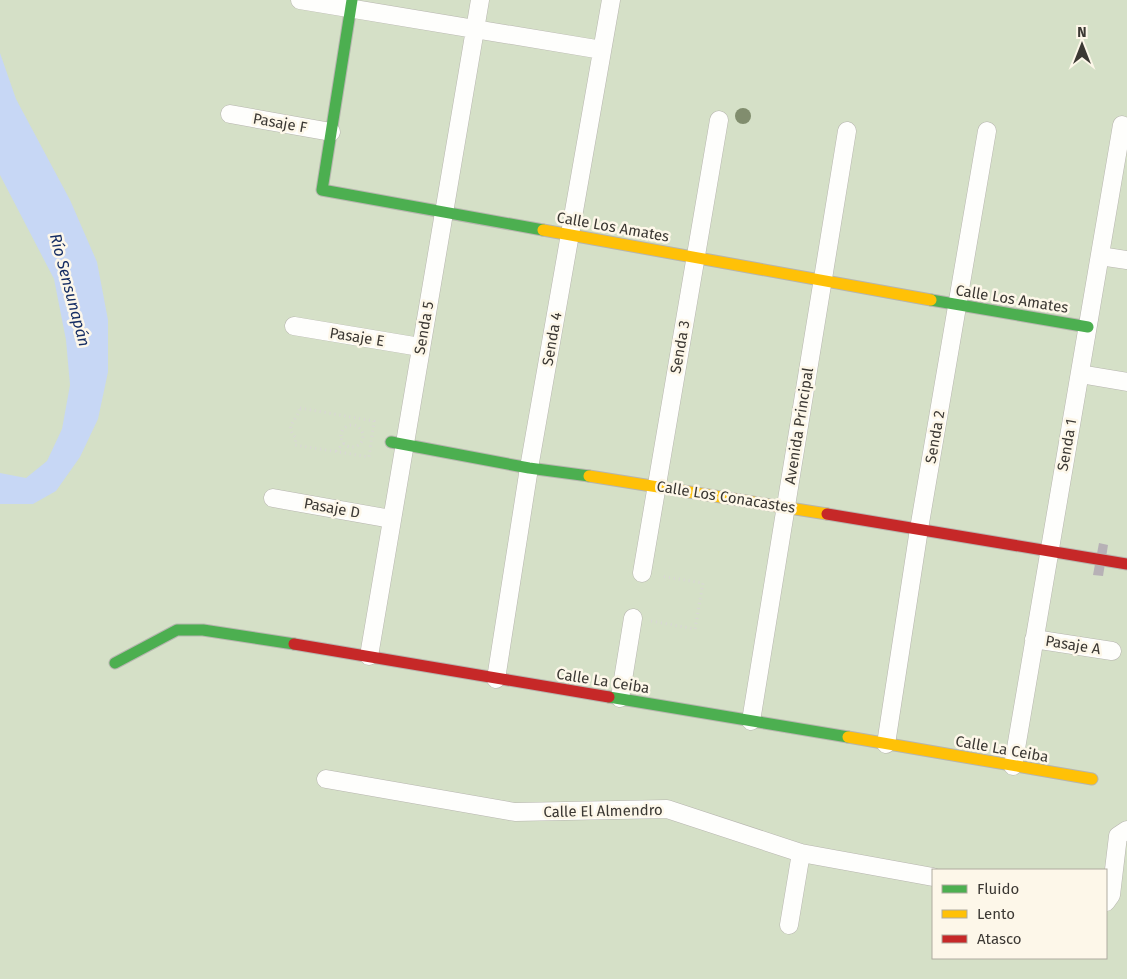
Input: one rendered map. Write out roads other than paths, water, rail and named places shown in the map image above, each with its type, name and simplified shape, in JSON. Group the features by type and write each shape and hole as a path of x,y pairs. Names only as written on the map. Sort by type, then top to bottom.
{"street":[{"path":"300,0 351,4 475,29 602,50"},
{"name":"Senda 5","path":"369,656 391,518 398,443 420,347 480,0"},
{"name":"Senda 4","path":"496,679 529,468 611,0"},
{"name":"Calle Los Amates","path":"351,4 322,190 1088,327"},
{"name":"Pasaje F","path":"230,114 331,132"},
{"name":"Senda 3","path":"642,573 720,120"},
{"name":"Senda 1","path":"1013,766 1122,125"},
{"name":"Avenida Principal","path":"751,721 847,131"},
{"name":"Senda 2","path":"886,744 919,529 986,131"},
{"path":"1100,256 1127,260"},
{"name":"Pasaje E","path":"294,326 420,347"},
{"path":"1080,374 1127,382"},
{"name":"Calle Los Conacastes","path":"398,443 529,468 657,486 1127,564"},
{"name":"Pasaje D","path":"273,498 391,518"},
{"path":"620,698 633,618"},
{"name":"Calle La Ceiba","path":"115,663 177,630 204,630 620,698 1092,780"},
{"name":"Pasaje A","path":"1034,639 1112,651"},
{"name":"Calle El Almendro","path":"326,779 516,812 667,809 801,853 932,877"},
{"path":"1107,901 1111,895 1118,836 1127,830"},
{"path":"789,925 801,853"}],"water":[{"name":"Río Sensunapán","path":"0,53 16,99 70,200 97,262 108,320 108,372 98,419 80,457 56,491 33,504 0,504 0,473 26,478 47,461 62,429 70,385 66,340 54,279 0,175"}]}
